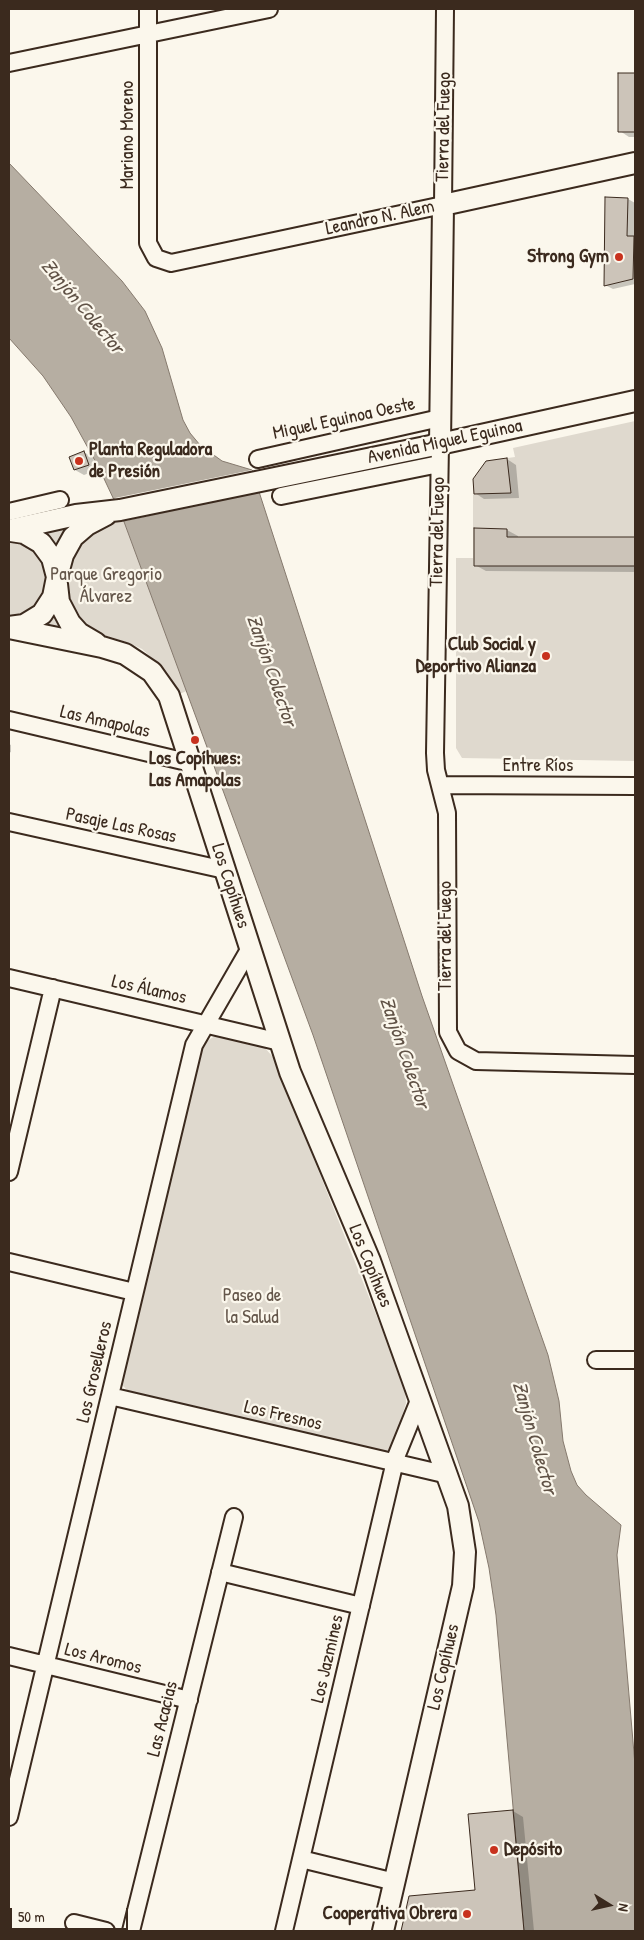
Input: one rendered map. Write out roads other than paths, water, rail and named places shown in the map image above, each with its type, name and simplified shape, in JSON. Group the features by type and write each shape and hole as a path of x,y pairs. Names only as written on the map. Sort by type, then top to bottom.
{"main road":[{"name":"Leandro N. Alem","path":"442,205 635,163"},
{"name":"Tierra del Fuego","path":"440,444 442,205"},
{"name":"Avenida Miguel Eguinoa","path":"120,510 440,444 635,401"},
{"path":"9,531 76,515 120,510"},
{"path":"9,628 24,624 42,614 50,603 63,555 78,532 93,522 120,510"},
{"path":"9,531 24,533 41,543 52,558 57,581"},
{"name":"Los Copíhues","path":"57,581 60,602 70,623 85,637 102,647"},
{"name":"Los Copíhues","path":"9,628 102,647 132,658 157,678 172,703 280,1042 298,1092 367,1253 448,1475 463,1530 465,1574 383,1931"}],"street":[{"name":"Mariano Moreno","path":"148,9 147,237 149,249 156,258"},
{"path":"9,63 269,9"},
{"name":"Tierra del Fuego","path":"442,205 445,9"},
{"name":"Leandro N. Alem","path":"156,258 165,262 177,262 442,205"},
{"name":"Miguel Eguinoa Oeste","path":"258,459 440,418"},
{"name":"Tierra del Fuego","path":"440,444 435,754 446,813 446,1024 450,1038 458,1052 469,1059 483,1062 635,1065"},
{"path":"281,496 439,464"},
{"path":"9,512 60,500"},
{"name":"Las Amapolas","path":"9,720 191,763"},
{"name":"Entre Ríos","path":"440,785 635,786"},
{"name":"Pasaje Las Rosas","path":"9,822 225,870"},
{"name":"Los Groselleros","path":"9,1817 192,1051 204,1024 250,948"},
{"name":"Los Álamos","path":"9,978 280,1042"},
{"path":"9,1172 13,1133 53,988"},
{"path":"9,1262 134,1292"},
{"path":"596,1360 635,1360"},
{"name":"Los Fresnos","path":"110,1396 448,1475"},
{"name":"Los Jazmines","path":"284,1931 398,1447 420,1398"},
{"name":"Las Acacias","path":"131,1931 234,1517"},
{"path":"220,1572 361,1606"},
{"name":"Los Aromos","path":"9,1656 189,1700"},
{"path":"301,1859 395,1882"},
{"path":"74,1924 106,1931"}],"water":[{"name":"Zanjón Colector","path":"9,163 122,281 145,311 162,348 183,420 190,433 200,445 222,461 252,470 422,996 548,1355 559,1401 563,1441 571,1471 577,1485 586,1495 621,1525 617,1555 635,1765 635,1931 524,1931 496,1615 489,1568 479,1522 313,1035 123,519 99,468 71,417 43,376 9,338"}],"place":[{"name":"Strong Gym","path":"619,257"},
{"name":"Planta Reguladora de Presión","path":"79,461"},
{"name":"Club Social y Deportivo Alianza","path":"546,656"},
{"name":"Los Copíhues: Las Amapolas","path":"195,740"},
{"name":"Depósito","path":"494,1850"},
{"name":"Cooperativa Obrera","path":"467,1914"}],"park label":[{"name":"Parque Gregorio Álvarez","path":"106,586"},
{"name":"Paseo de la Salud","path":"252,1307"}]}
